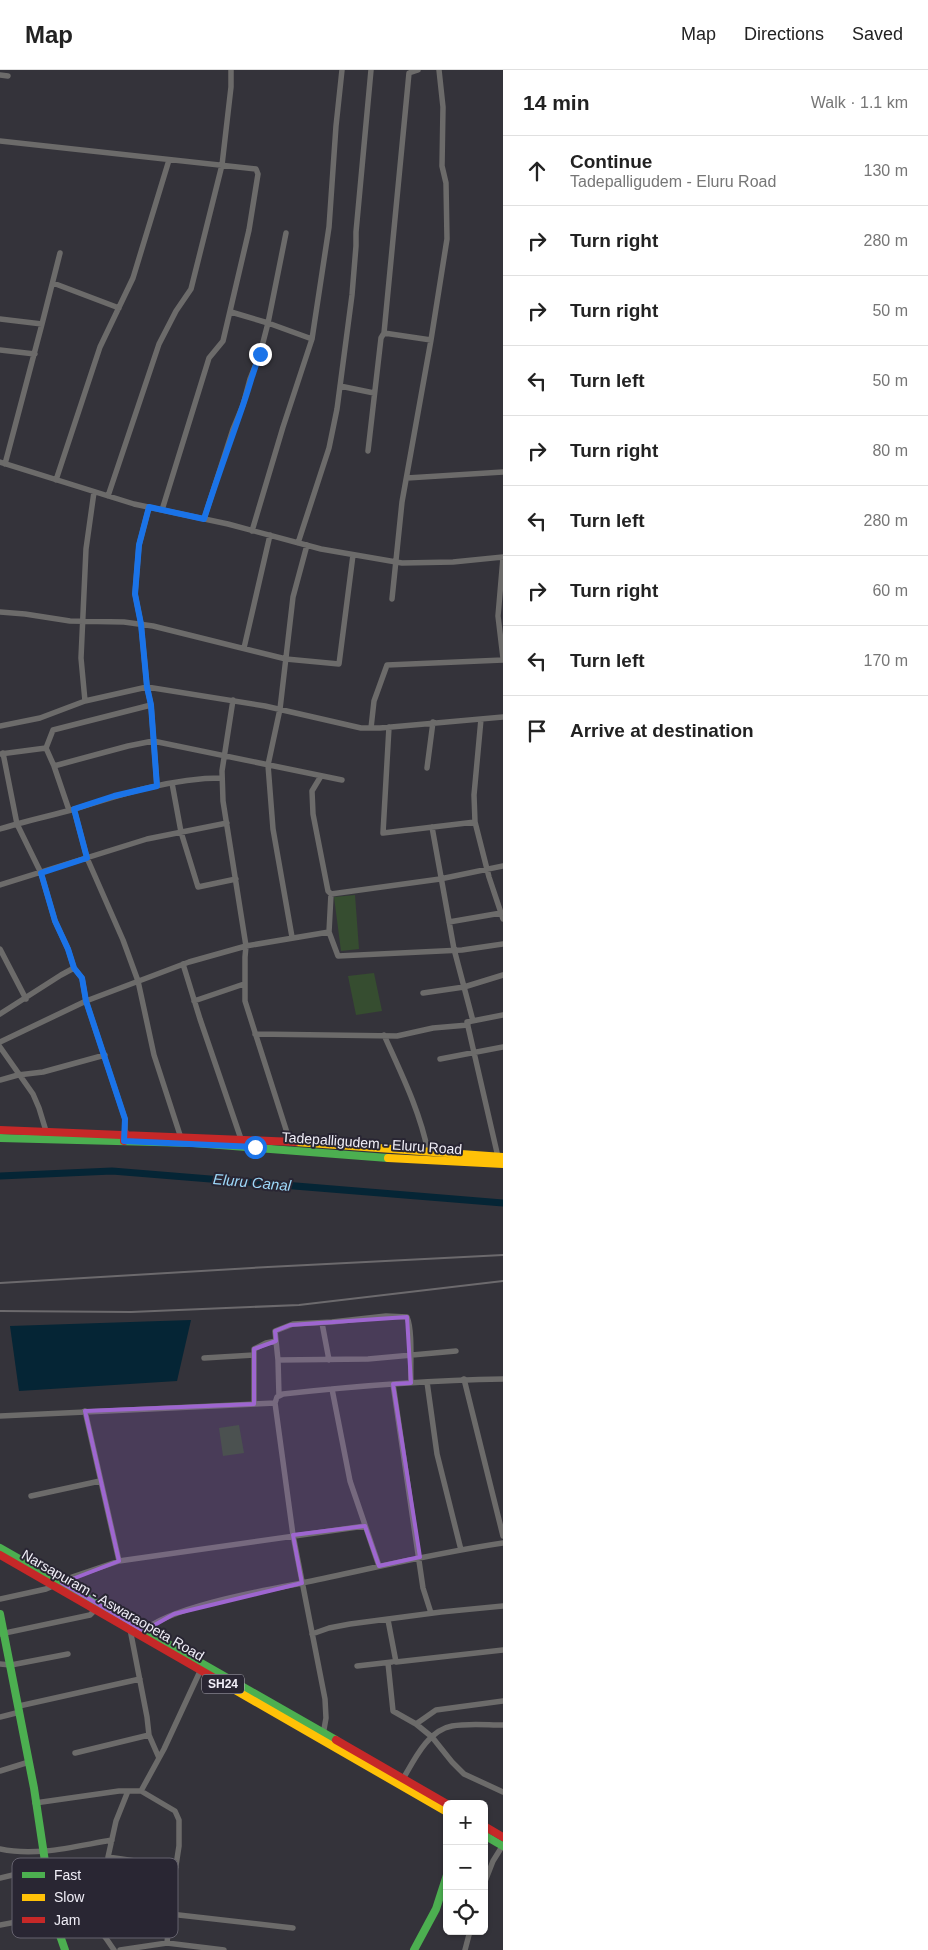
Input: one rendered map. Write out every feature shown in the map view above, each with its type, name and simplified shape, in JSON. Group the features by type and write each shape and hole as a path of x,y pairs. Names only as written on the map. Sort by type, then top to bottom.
{"main road":[{"name":"Tadepalligudem - Eluru Road","path":"0,1130 46,1131 426,1161 503,1164"},
{"name":"Tadepalligudem - Eluru Road","path":"0,1138 180,1135 500,1157"},
{"name":"Narsapuram - Aswaraopeta Road","path":"0,1548 144,1630 202,1667 322,1736 443,1810"},
{"name":"Narsapuram - Aswaraopeta Road","path":"0,1555 130,1630 202,1667"},
{"path":"0,1614 2,1633 11,1665 29,1762 45,1858"},
{"name":"Narsapuram - Aswaraopeta Road","path":"322,1736 403,1778 443,1802"},
{"path":"488,1828 503,1837"},
{"path":"488,1837 503,1846"},
{"path":"414,1950 418,1946 436,1909 443,1887"},
{"path":"61,1938 65,1950"}],"street":[{"path":"108,496 159,344 176,311 191,289 222,165 231,87 231,70"},
{"path":"252,531 283,426 312,340 329,227 342,70"},
{"path":"298,543 329,448 337,409 352,295 371,70"},
{"path":"368,451 381,338 384,333 409,73 418,70"},
{"path":"392,599 402,502 447,239 446,183 442,166 443,108 440,70"},
{"path":"0,75 8,76"},
{"path":"0,140 256,169 258,174 249,230 231,312 223,341 209,358 162,510"},
{"path":"56,480 88,377 133,278 169,160"},
{"path":"204,519 260,354 286,233"},
{"path":"60,253 35,354 2,463 149,507 353,555 396,562 453,562 503,557 498,616 503,659 387,665 374,701 371,728"},
{"path":"53,283 119,308"},
{"path":"231,312 268,323 312,340"},
{"path":"0,320 42,324"},
{"path":"384,333 431,340"},
{"path":"0,350 35,354"},
{"path":"340,386 374,393"},
{"path":"407,478 503,472"},
{"path":"85,701 81,658 86,549 94,492"},
{"path":"149,507 139,545 135,594 141,624 147,687 151,705 157,786"},
{"path":"244,648 270,535"},
{"path":"292,937 272,829 268,765 280,709 293,597 307,545"},
{"path":"0,612 83,622 141,624 286,659 339,664 353,555"},
{"path":"0,726 40,718 85,701 147,687 280,709 361,728 503,717"},
{"path":"232,700 222,778 246,946 245,1000 290,1142"},
{"path":"151,705 52,730 46,748 72,810 87,858 123,940 138,981 154,1054 180,1135"},
{"path":"449,922 502,916 476,822 474,795 480,719"},
{"path":"428,768 433,722"},
{"path":"389,727 383,833 476,822"},
{"path":"54,766 153,741 342,780"},
{"path":"46,748 1,753 17,824 41,873 55,921 68,949 74,968 82,978 86,1001 125,1119 125,1137"},
{"path":"321,776 312,791 313,814 330,894 329,932 338,956 462,950 503,944"},
{"path":"0,829 72,810 114,796 157,786 208,778 222,778"},
{"path":"172,783 182,832 198,887 236,879"},
{"path":"0,885 147,839 227,823"},
{"path":"432,827 440,879 454,949 464,987 474,1052 500,1157"},
{"path":"330,894 440,879 503,866"},
{"path":"0,1042 86,1001 183,964 246,946 329,932"},
{"path":"0,948 26,998"},
{"path":"183,964 241,1138"},
{"path":"0,1014 74,968"},
{"path":"423,993 464,987 503,975"},
{"path":"194,1001 244,984"},
{"path":"255,1034 398,1036 503,1015"},
{"path":"384,1035 424,1131 428,1152"},
{"path":"0,1047 33,1094 46,1131"},
{"path":"440,1059 503,1047"},
{"path":"0,1080 18,1075 43,1072 105,1055"},
{"path":"322,1736 326,1718 325,1699 293,1535 275,1403 279,1396 275,1331 290,1324 406,1316 409,1323 411,1383"},
{"path":"322,1323 329,1360"},
{"path":"254,1404 254,1349 266,1343 276,1341"},
{"path":"278,1360 368,1360 456,1351"},
{"path":"204,1358 254,1354"},
{"path":"279,1396 393,1384 464,1379 503,1379"},
{"path":"464,1379 503,1536"},
{"path":"427,1382 437,1454 460,1550"},
{"path":"393,1384 420,1557 423,1588 430,1613"},
{"path":"332,1389 350,1481 379,1566"},
{"path":"0,1416 275,1403"},
{"path":"85,1411 119,1561"},
{"path":"31,1496 100,1481"},
{"path":"62,1583 72,1577 119,1561 365,1526"},
{"path":"144,1630 150,1624 174,1614 251,1594 420,1557 503,1543"},
{"path":"0,1599 53,1586"},
{"path":"312,1634 329,1628 430,1613 503,1606"},
{"path":"2,1633 90,1615 96,1610"},
{"path":"388,1620 396,1662"},
{"path":"130,1630 147,1717 148,1735 159,1758"},
{"path":"357,1666 503,1650"},
{"path":"0,1664 11,1665 68,1654"},
{"path":"388,1663 392,1709 432,1737 464,1774 503,1792"},
{"path":"141,1791 159,1758 202,1667"},
{"path":"0,1717 19,1709 140,1679"},
{"path":"416,1724 436,1710 503,1701"},
{"path":"403,1778 419,1751 432,1737 451,1726 503,1724"},
{"path":"75,1753 148,1735"},
{"path":"0,1771 29,1762"},
{"path":"115,1858 108,1857 116,1821 128,1791"},
{"path":"35,1803 141,1791 175,1811 180,1820 177,1858"},
{"path":"0,1849 17,1853 44,1851 112,1840"},
{"path":"488,1874 493,1861 503,1846"},
{"path":"178,1915 293,1928"},
{"path":"466,1950 469,1935"},
{"path":"106,1938 114,1950"},
{"path":"168,1938 168,1943"},
{"path":"120,1950 168,1943 224,1950"}],"highlighted area":[{"path":"407,1317 411,1383 393,1384 420,1557 379,1566 365,1526 293,1535 302,1583 174,1614 144,1631 62,1583 119,1561 85,1411 254,1404 254,1349 276,1341 275,1331 290,1325"}],"green space":[{"path":"355,895 359,949 341,951 334,897"},
{"path":"374,973 382,1011 356,1015 348,976"},
{"path":"239,1425 244,1453 223,1456 219,1428"}],"water":[{"path":"191,1320 177,1381 19,1391 10,1326"}],"waterway":[{"name":"Eluru Canal","path":"0,1176 112,1171 503,1203"}],"railway":[{"path":"0,1283 503,1255"},
{"path":"0,1311 131,1312 299,1305 503,1281"}],"traffic: fast":[{"path":"0,1138 193,1143 388,1158"},
{"path":"0,1548 336,1740"},
{"path":"0,1614 34,1788 44,1858"},
{"path":"488,1837 503,1846"},
{"path":"414,1950 436,1909 443,1887"},
{"path":"61,1938 65,1950"}],"traffic: slow":[{"path":"295,1142 503,1157"},
{"path":"388,1158 503,1164"},
{"path":"216,1679 443,1810"}],"traffic: jam":[{"path":"0,1130 295,1142"},
{"path":"124,1141 125,1133"},
{"path":"0,1555 216,1679"},
{"path":"336,1740 443,1802"},
{"path":"488,1828 503,1837"}],"route":[{"path":"255,1147 124,1141 125,1119 86,1001 82,978 74,968 68,949 55,921 41,873 78,859 87,858 74,809 114,796 157,786 151,731 151,705 147,687 141,624 135,594 139,545 149,507 204,519 260,354"}]}
